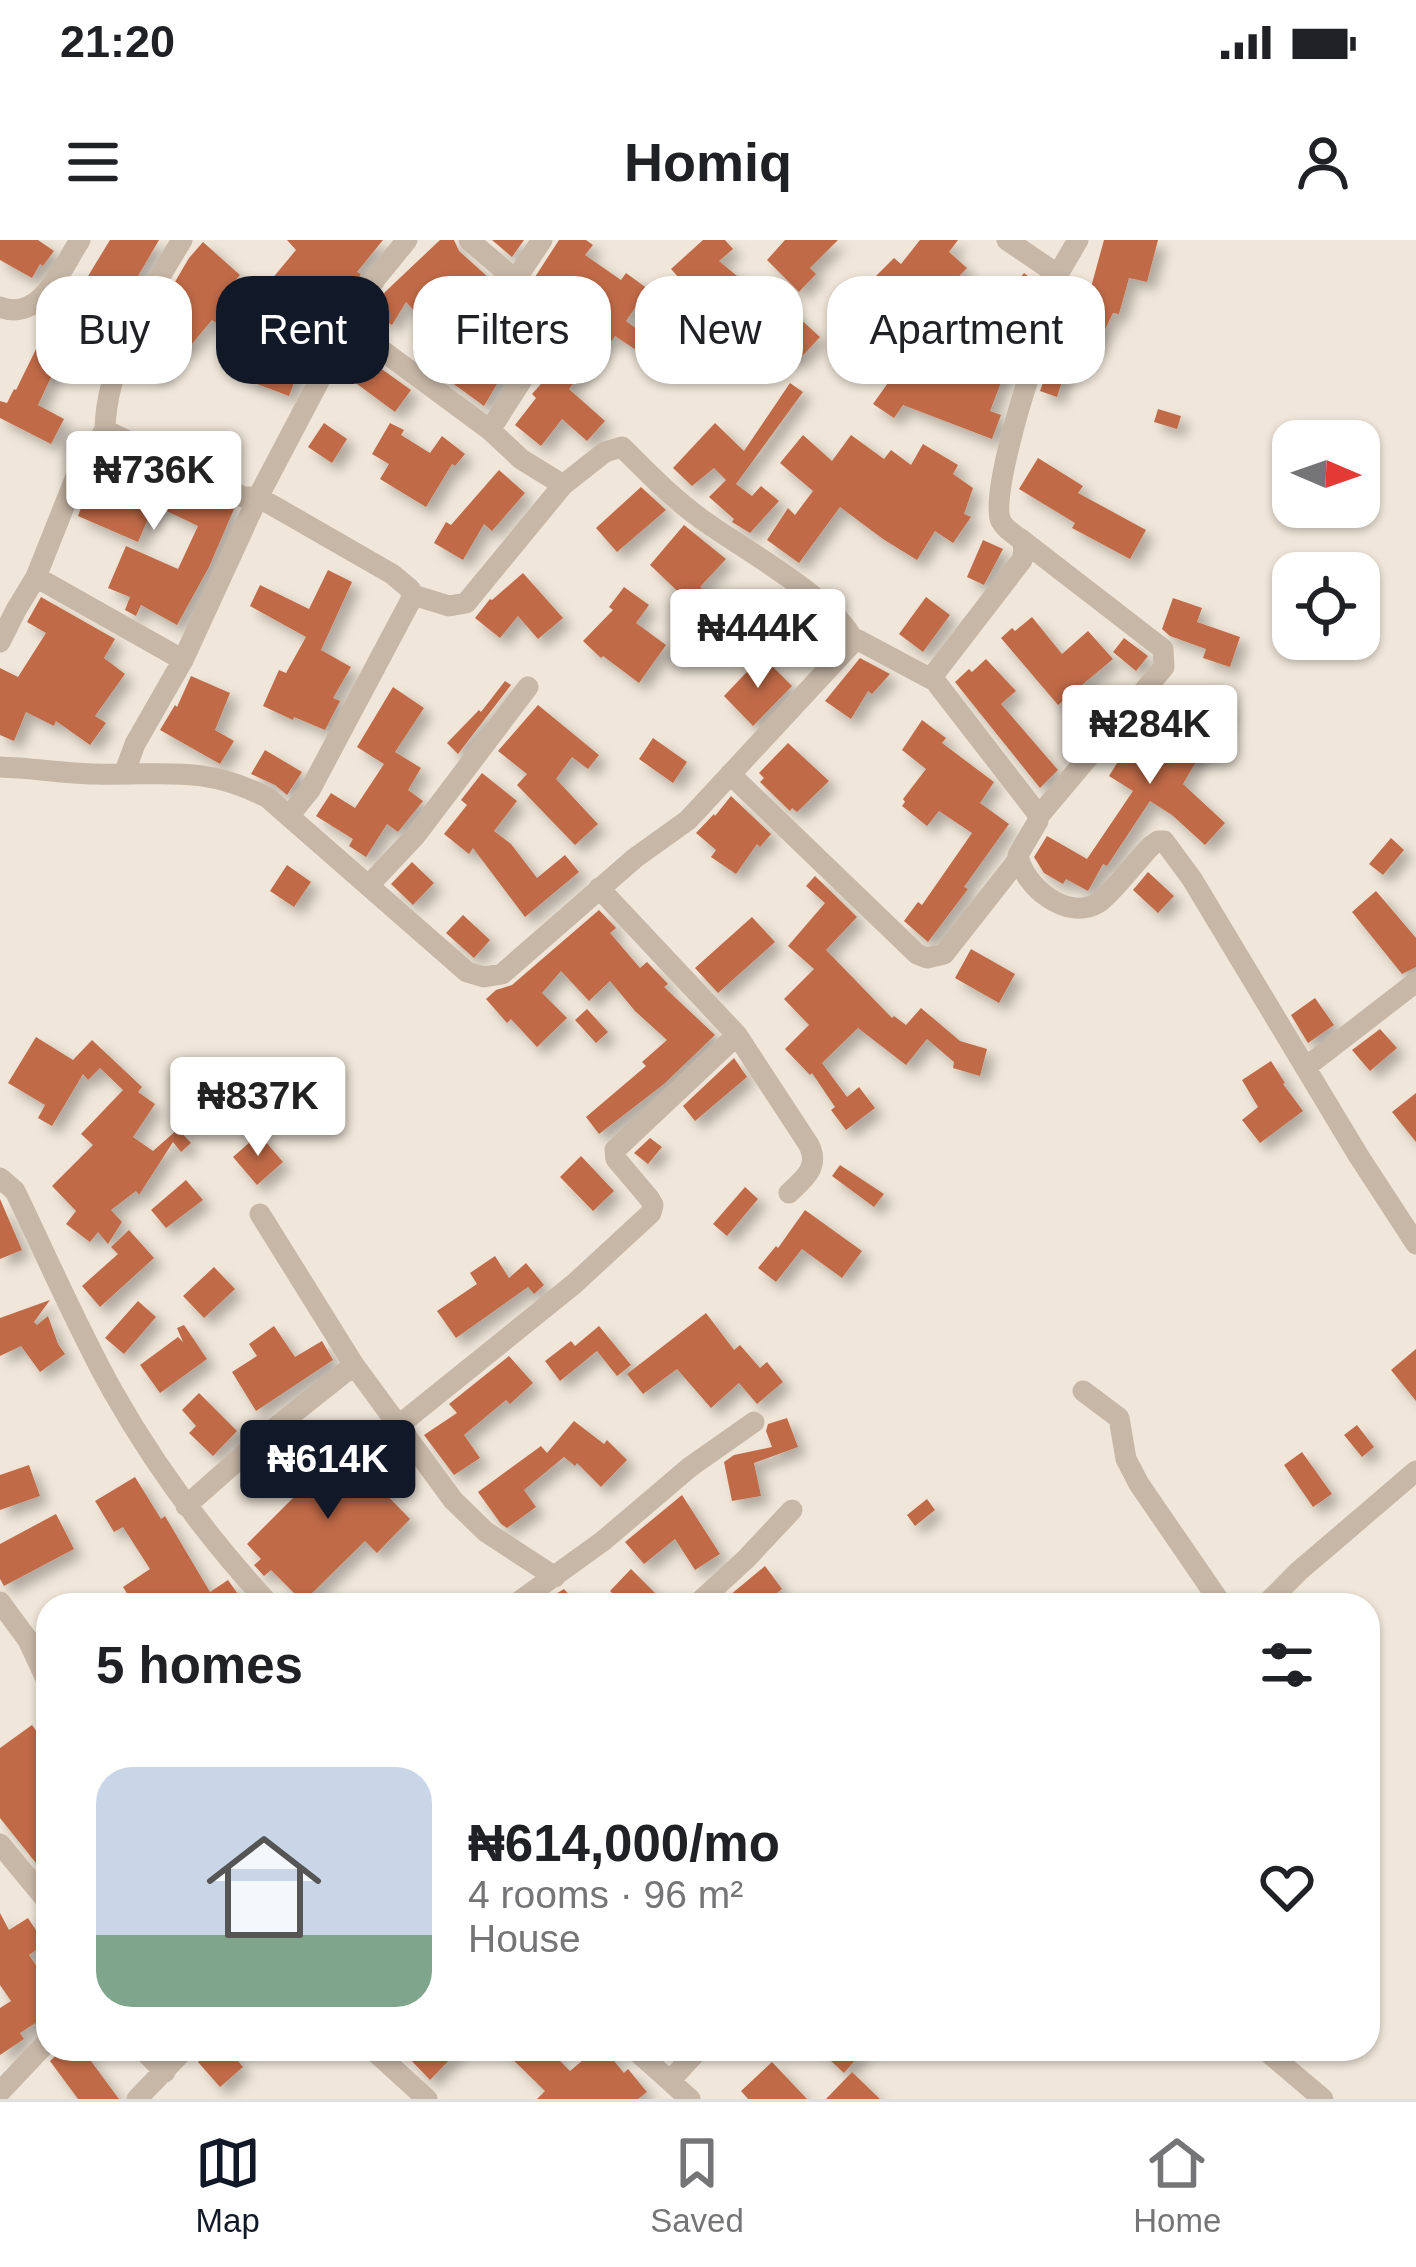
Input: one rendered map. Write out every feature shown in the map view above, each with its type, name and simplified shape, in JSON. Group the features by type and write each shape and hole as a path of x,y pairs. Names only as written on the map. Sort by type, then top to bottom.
{"street":[{"path":"0,307 23,311 33,306 80,240"},
{"path":"0,642 36,577 77,474 105,430 109,392 127,343 182,240"},
{"path":"378,276 406,240"},
{"path":"469,240 511,276"},
{"path":"518,276 542,240"},
{"path":"1007,240 1057,276 1078,240"},
{"path":"389,356 490,430 521,459 563,484"},
{"path":"124,774 318,384"},
{"path":"490,430 519,384"},
{"path":"730,774 917,954 927,958 944,954 1017,861 1038,817 1164,667 1162,649 1004,527 998,517 1027,384"},
{"path":"105,430 243,497 258,497 392,574 413,595 449,605 466,603 563,484 605,452 622,447 703,520 767,561 816,601 854,641"},
{"path":"935,680 935,673 1022,560 1022,540"},
{"path":"36,577 183,660"},
{"path":"289,816 322,770 413,595"},
{"path":"0,767 196,773 242,784 268,798 467,972 484,977 502,974 599,888 688,820 854,641 935,680 1038,817"},
{"path":"369,885 416,835 528,687"},
{"path":"1017,861 1047,896 1079,908 1101,902 1151,846 1164,842 1192,878 1416,1244"},
{"path":"599,888 737,1035 813,1152 811,1172 789,1193"},
{"path":"1306,1067 1416,982"},
{"path":"398,1426 574,1284 651,1213 650,1198 616,1159 616,1150 737,1035"},
{"path":"0,1178 15,1191 115,1394 186,1506 260,1593"},
{"path":"260,1214 354,1365 453,1500 486,1532 555,1576"},
{"path":"186,1506 354,1365"},
{"path":"1083,1391 1119,1418 1126,1459 1139,1484 1214,1593"},
{"path":"531,1593 754,1422"},
{"path":"1277,1593 1416,1471"},
{"path":"709,1593 792,1510"},
{"path":"0,1602 36,1658"},
{"path":"0,1641 17,1622"},
{"path":"0,1844 36,1888"},
{"path":"0,2092 36,2054"},
{"path":"154,2061 165,2072"},
{"path":"147,2096 175,2061"},
{"path":"385,2061 427,2099"},
{"path":"648,2061 690,2099"},
{"path":"670,2081 688,2061"},
{"path":"1278,2061 1323,2099"}],"building":[{"path":"0,240 38,240 54,251 32,278 0,260"},
{"path":"110,240 159,240 138,276 88,276"},
{"path":"287,240 383,240 357,272 360,276 274,276 296,250"},
{"path":"440,240 454,240 459,251 487,276 413,276 413,309 406,302 392,325 389,288"},
{"path":"492,240 524,240 512,257"},
{"path":"559,240 586,240 593,245 585,255 621,280 626,273 635,280 635,308 626,321 635,328 635,349 615,336 611,342 611,276 536,276"},
{"path":"703,240 725,240 733,249 719,261 737,276 677,276 671,269"},
{"path":"785,240 838,240 810,268 816,274 803,288 803,276 783,276 767,260"},
{"path":"920,240 958,240 949,252 967,268 959,276 876,276 894,258 901,264"},
{"path":"1104,240 1158,240 1147,282 1129,278 1119,314 1113,313 1105,329 1105,276 1094,276"},
{"path":"203,242 240,275 216,276 216,323 212,320 192,344 192,276 178,276 189,258"},
{"path":"803,321 820,337 803,355"},
{"path":"36,349 36,384 48,384 38,405 64,419 51,444 0,418 0,401 7,403"},
{"path":"389,374 411,390 395,412 357,384 389,384"},
{"path":"257,384 294,384 289,396"},
{"path":"454,384 497,384 484,406"},
{"path":"541,384 573,384 569,389 605,421 587,441 562,419 541,446 515,425 536,398 532,394"},
{"path":"789,384 803,392 736,484 752,496 761,486 779,501 750,533 732,522 709,497 726,480 714,468 692,486 673,468 715,423 744,451"},
{"path":"887,384 1000,384 990,411 1001,415 992,439 903,405 894,418 873,404"},
{"path":"1043,384 1061,384 1057,397 1040,391"},
{"path":"1158,409 1181,416 1177,429 1154,422"},
{"path":"324,423 347,439 332,463 308,447"},
{"path":"390,423 430,453 442,436 465,454 452,464 426,507 380,479 389,464 372,454"},
{"path":"803,435 832,461 851,435 884,459 891,450 911,465 923,444 958,465 953,474 973,488 964,514 971,517 953,543 935,531 917,560 840,507 799,563 767,540 788,508 795,515 813,491 780,463"},
{"path":"110,449 234,509 177,625 141,605 136,616 125,610 130,597 108,588 126,546 178,569 198,526 154,505 138,542 78,516"},
{"path":"1038,458 1083,486 1078,493 1146,530 1130,559 1072,528 1075,523 1019,489"},
{"path":"499,470 525,493 492,531 484,524 463,560 434,543 446,522 451,525"},
{"path":"641,487 666,510 617,552 596,528"},
{"path":"684,525 726,559 690,603 650,565"},
{"path":"983,540 1003,549 984,585 967,577"},
{"path":"328,570 352,582 321,650 351,667 333,698 340,701 325,730 263,706 279,670 286,673 306,637 250,606 260,585 309,609"},
{"path":"523,573 563,618 538,639 518,616 500,638 475,618 490,599"},
{"path":"624,587 649,605 636,623 666,645 639,683 583,641 613,610 609,607"},
{"path":"41,597 115,639 104,658 125,674 95,716 106,723 90,745 56,721 54,726 26,712 14,741 0,735 0,668 18,677 46,633 27,622"},
{"path":"926,597 950,615 923,652 899,634"},
{"path":"1173,598 1202,608 1197,622 1240,637 1230,667 1203,658 1206,649 1162,629"},
{"path":"1032,617 1062,654 1088,631 1113,659 1058,705 1001,638"},
{"path":"1124,638 1148,656 1136,671 1113,652"},
{"path":"762,656 792,686 753,726 724,696"},
{"path":"860,658 890,674 872,694 868,691 851,719 825,701"},
{"path":"986,659 1016,691 1001,704 1058,770 1040,788 955,682"},
{"path":"191,676 230,693 215,730 234,741 220,764 160,730"},
{"path":"505,681 511,685 458,754 447,743 481,712"},
{"path":"393,687 424,708 395,752 421,768 408,790 423,801 398,832 387,824 366,857 349,846 353,839 316,816 331,793 355,808 384,764 357,747"},
{"path":"1182,688 1229,707 1215,741 1210,738 1183,784 1225,823 1205,845 1150,801 1088,891 1044,873 1034,857 1047,836 1087,859 1133,791 1109,776 1147,715 1166,727"},
{"path":"538,705 599,755 588,769 572,757 556,779 598,824 575,845 517,785 527,774 498,751"},
{"path":"922,720 946,738 942,743 994,782 980,803 1009,824 928,942 904,921 918,902 922,905 972,833 939,811 927,826 902,806 926,769 902,750"},
{"path":"653,738 687,762 673,783 639,759"},
{"path":"788,743 829,781 797,812 790,811 760,782 764,778 759,773"},
{"path":"265,750 302,772 287,795 251,774"},
{"path":"482,773 517,801 494,831 511,844 537,878 565,855 579,872 525,917 473,848 469,854 444,834 467,805 461,800"},
{"path":"731,796 771,834 760,847 757,844 736,874 711,857 716,850 696,833"},
{"path":"1391,838 1404,850 1383,875 1369,864"},
{"path":"412,862 434,883 413,905 391,884"},
{"path":"287,865 311,882 294,907 270,891"},
{"path":"1148,872 1174,896 1158,913 1133,890"},
{"path":"815,876 857,917 826,950 892,1018 906,1025 921,1008 960,1041 987,1049 980,1076 953,1068 954,1062 927,1039 906,1065 858,1028 822,1063 847,1097 859,1087 875,1108 846,1130 812,1073 785,1049 809,1025 784,999 814,969 788,946 825,903 806,886"},
{"path":"1376,891 1416,938 1416,967 1402,974 1352,912"},
{"path":"599,910 616,928 610,933 640,968 647,962 668,984 664,987 715,1035 664,1084 599,1134 586,1117 646,1066 642,1062 667,1040 610,981 589,1001 561,971 542,993 567,1018 537,1047 486,999 512,985"},
{"path":"463,915 490,940 474,958 446,933"},
{"path":"752,917 775,942 718,993 695,968"},
{"path":"971,949 1015,974 999,1003 955,978"},
{"path":"1315,998 1334,1025 1308,1043 1291,1015"},
{"path":"587,1009 608,1032 596,1043 575,1020"},
{"path":"1380,1029 1397,1048 1370,1071 1352,1050"},
{"path":"36,1037 73,1060 92,1040 142,1087 138,1092 155,1104 133,1137 153,1151 178,1129 191,1143 181,1152 173,1142 139,1195 136,1191 111,1210 122,1222 108,1244 98,1232 90,1242 66,1224 76,1211 52,1186 93,1145 81,1134 123,1090 100,1068 88,1080 83,1074 52,1126 38,1118 45,1105 8,1083"},
{"path":"734,1058 747,1077 695,1121 683,1106"},
{"path":"1271,1061 1303,1111 1260,1143 1242,1120 1258,1107 1242,1080"},
{"path":"1416,1093 1416,1142 1392,1112"},
{"path":"259,1134 283,1162 257,1185 233,1157"},
{"path":"650,1138 662,1147 648,1164 634,1153"},
{"path":"581,1156 614,1191 593,1211 560,1177"},
{"path":"840,1165 884,1194 874,1207 832,1176"},
{"path":"186,1180 203,1200 166,1228 151,1210"},
{"path":"745,1187 758,1199 727,1236 713,1224"},
{"path":"0,1199 22,1250 0,1259"},
{"path":"805,1210 862,1251 842,1278 802,1249 776,1282 758,1268"},
{"path":"129,1230 154,1258 100,1307 82,1286 118,1254 111,1247"},
{"path":"495,1256 509,1278 526,1263 544,1285 534,1294 528,1287 456,1338 437,1311 477,1284 470,1273"},
{"path":"214,1267 235,1289 204,1318 183,1296"},
{"path":"50,1300 34,1322 37,1325 48,1316 65,1354 40,1372 21,1346 0,1356 0,1318"},
{"path":"138,1301 156,1317 124,1354 105,1338"},
{"path":"706,1313 734,1350 740,1345 760,1368 767,1362 783,1382 757,1404 739,1383 711,1408 677,1369 643,1394 627,1374"},
{"path":"184,1325 207,1359 160,1393 140,1365 178,1337 183,1342 177,1328"},
{"path":"274,1326 295,1357 322,1341 333,1360 256,1411 232,1372 257,1356 249,1344"},
{"path":"599,1326 631,1365 617,1376 597,1351 560,1381 545,1361 571,1341 575,1346"},
{"path":"1416,1349 1416,1401 1391,1370"},
{"path":"509,1356 533,1383 464,1435 480,1458 454,1475 424,1435 457,1413 449,1404"},
{"path":"199,1393 237,1431 213,1456 189,1433 196,1426 182,1410"},
{"path":"787,1418 798,1447 754,1463 761,1496 732,1501 724,1462 734,1455 772,1447 768,1424"},
{"path":"574,1421 604,1444 607,1440 627,1460 601,1487 564,1457 524,1490 536,1507 507,1528 501,1524 478,1492 541,1446 547,1453"},
{"path":"1357,1425 1374,1447 1362,1457 1344,1435"},
{"path":"361,1433 380,1456 363,1471 410,1519 377,1553 365,1541 312,1593 294,1593 271,1570 264,1576 254,1565 261,1559 247,1544 299,1492 307,1493 306,1480"},
{"path":"1302,1452 1332,1494 1313,1507 1284,1465"},
{"path":"29,1465 40,1496 0,1510 0,1475"},
{"path":"135,1477 161,1519 165,1516 210,1592 228,1580 237,1593 127,1593 123,1587 150,1569 123,1527 114,1532 95,1501"},
{"path":"682,1495 720,1554 695,1570 675,1539 644,1564 625,1542"},
{"path":"927,1499 935,1510 915,1526 907,1515"},
{"path":"56,1514 74,1549 4,1586 0,1544"},
{"path":"765,1566 782,1589 777,1593 732,1593"},
{"path":"631,1569 655,1593 612,1593"},
{"path":"32,1725 36,1731 36,1863 0,1818 0,1748"},
{"path":"0,1913 9,1930 28,1918 36,1930 36,1950 29,1955 36,1965 36,2023 20,2033 24,2039 0,2055 0,2008 11,2001 0,1985"},
{"path":"50,2061 91,2061 119,2099 78,2099"},
{"path":"238,2061 243,2067 220,2087 198,2062"},
{"path":"412,2061 448,2061 430,2080"},
{"path":"514,2061 560,2061 570,2071 582,2061 614,2061 624,2073 628,2069 647,2092 638,2099 537,2099 545,2091"},
{"path":"831,2061 854,2061 844,2073"},
{"path":"772,2062 807,2099 748,2099 741,2091"},
{"path":"852,2072 880,2099 826,2099"}]}
